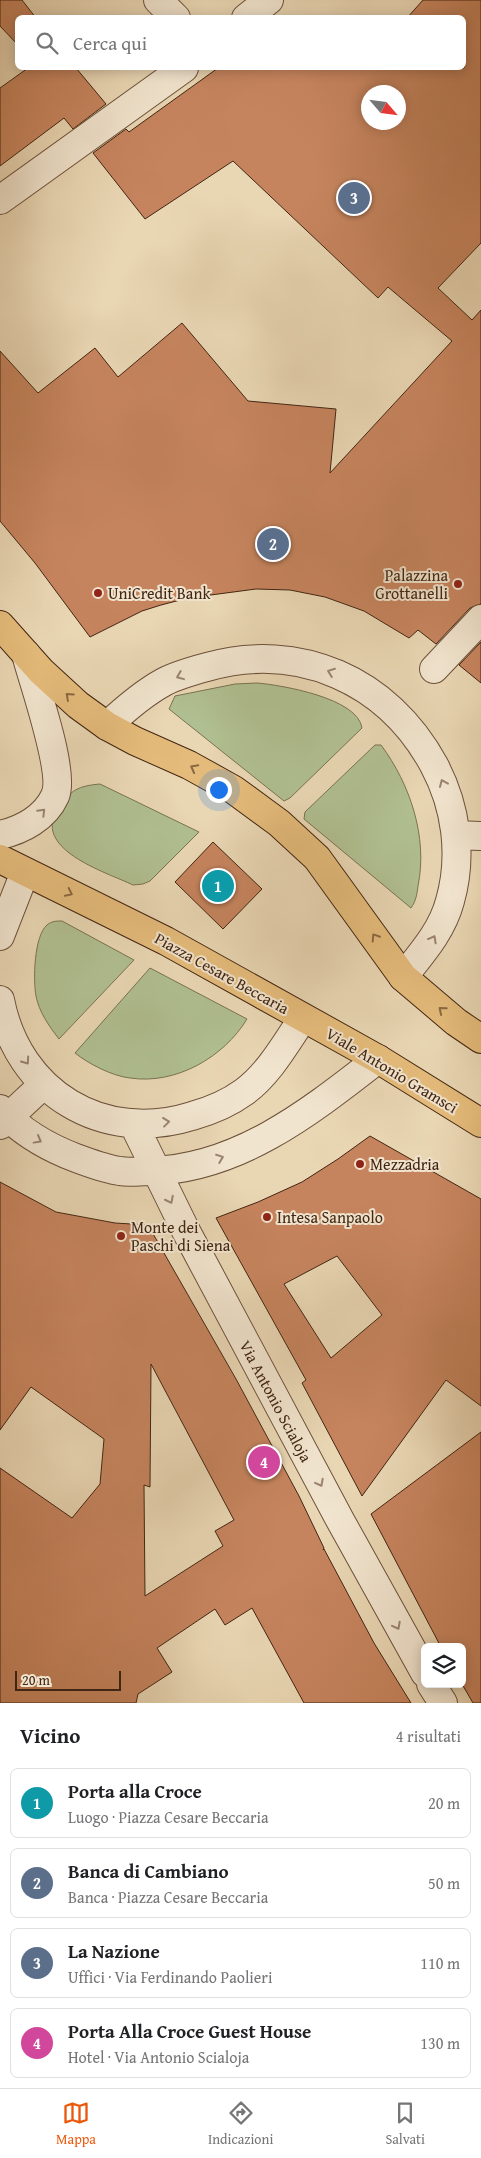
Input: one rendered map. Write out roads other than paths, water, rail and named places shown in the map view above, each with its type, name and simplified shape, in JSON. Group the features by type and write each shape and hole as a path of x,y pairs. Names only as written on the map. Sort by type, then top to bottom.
{"main road":[{"path":"0,625 42,671 78,705 107,726 189,765 234,790 279,823 317,858 403,977 456,1022 481,1040"},
{"name":"Piazza Cesare Beccaria","path":"0,859 166,941 303,1018"},
{"name":"Viale Antonio Gramsci","path":"303,1018 378,1059 481,1123"}],"street":[{"path":"158,0 173,15"},
{"path":"250,15 269,0"},
{"path":"0,200 181,70"},
{"path":"434,669 481,619"},
{"path":"0,835 24,827 43,813 56,796 58,784 55,760 26,654"},
{"path":"107,726 140,697 164,682 187,673 227,662 278,659 328,670 359,685 394,710 414,732 427,752 468,835 458,857 450,902 442,921 428,946 403,977"},
{"path":"0,936 26,872"},
{"name":"Piazza Cesare Beccaria","path":"0,1000 8,1028 18,1049 44,1084 63,1100 84,1111 108,1121 134,1125 184,1119 204,1113 235,1098 254,1084 266,1071 303,1018"},
{"path":"44,1084 2,1117 30,1136 58,1151 90,1164 121,1172 156,1171 192,1167 251,1147 290,1123 378,1059"},
{"name":"Via Antonio Scialoja","path":"134,1125 156,1171 335,1511 421,1667"},
{"path":"434,1688 443,1703"}],"place":[{"name":"La Nazione","path":"354,198"},
{"name":"Banca di Cambiano","path":"273,544"},
{"name":"Palazzina Grottanelli","path":"458,584"},
{"name":"UniCredit Bank","path":"98,593"},
{"name":"Porta alla Croce","path":"218,886"},
{"name":"Mezzadria","path":"360,1164"},
{"name":"Intesa Sanpaolo","path":"267,1217"},
{"name":"Monte dei Paschi di Siena","path":"121,1236"},
{"name":"Porta Alla Croce Guest House","path":"264,1462"}]}
